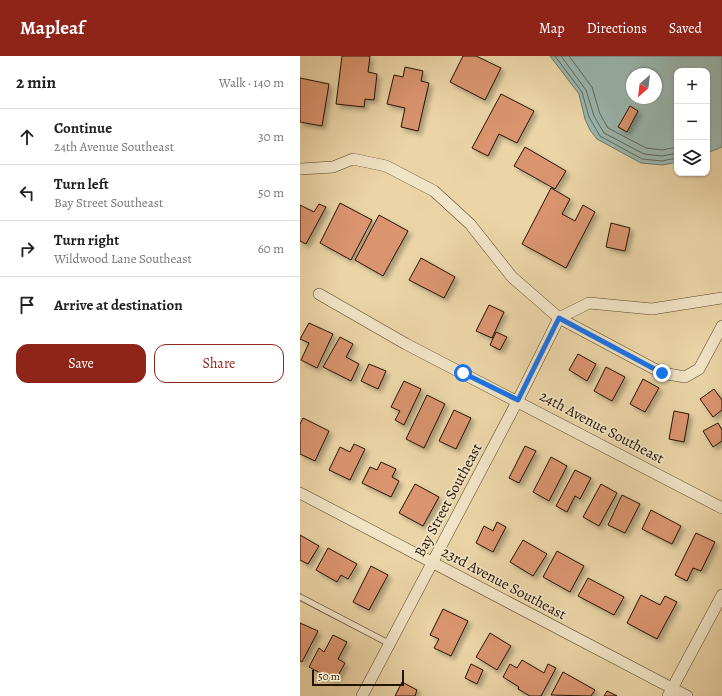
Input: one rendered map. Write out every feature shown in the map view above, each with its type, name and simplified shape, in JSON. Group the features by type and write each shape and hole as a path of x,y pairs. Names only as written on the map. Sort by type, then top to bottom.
{"street":[{"path":"300,169 333,167 353,159 386,166 434,190 470,224 512,277 559,318 662,373 685,377 699,369 722,326"},
{"name":"24th Avenue Southeast","path":"319,294 406,344 518,400 722,508"},
{"path":"559,318 589,303 652,309 722,298"},
{"name":"Bay Street Southeast","path":"362,696 518,400 559,318"},
{"name":"23rd Avenue Southeast","path":"300,493 671,692 687,696"},
{"path":"671,692 722,595"}],"lane":[{"path":"300,597 390,644"}],"water":[{"path":"550,56 722,56 722,147 710,152 710,68 674,68 674,163 663,165 641,163 597,139 590,130 585,119 579,94"}],"building":[{"path":"342,56 370,56 368,72 377,74 374,100 365,99 364,107 336,104"},
{"path":"463,56 476,56 501,68 485,100 450,82"},
{"path":"405,67 423,71 421,81 429,83 418,131 401,127 405,108 387,104 394,75 403,77"},
{"path":"300,78 329,84 322,126 300,122"},
{"path":"501,94 534,111 517,143 499,134 488,156 472,148"},
{"path":"630,106 638,111 627,132 618,127"},
{"path":"525,147 566,171 555,189 514,166"},
{"path":"551,188 570,199 562,214 575,221 583,205 595,212 566,268 522,244"},
{"path":"340,203 372,220 351,260 320,243"},
{"path":"319,204 326,207 306,244 300,241 300,205 314,212"},
{"path":"379,215 408,231 383,276 355,260"},
{"path":"611,223 630,228 625,251 606,247"},
{"path":"421,258 455,277 444,298 409,280"},
{"path":"489,305 504,312 492,338 476,331"},
{"path":"309,323 333,334 317,368 301,360 309,343 300,339"},
{"path":"496,332 507,337 500,350 490,345"},
{"path":"340,337 353,344 346,357 359,364 351,381 323,367"},
{"path":"578,354 596,364 587,381 569,370"},
{"path":"369,364 386,371 378,389 361,381"},
{"path":"606,367 625,377 612,401 594,391"},
{"path":"643,379 659,388 645,412 630,404"},
{"path":"404,381 421,389 404,425 395,420 400,411 391,407"},
{"path":"714,389 722,400 722,410 713,417 700,399"},
{"path":"427,395 445,404 424,448 406,439"},
{"path":"454,410 471,418 456,449 439,441"},
{"path":"674,411 689,414 684,442 669,439"},
{"path":"303,418 329,431 315,461 300,454 300,424"},
{"path":"718,423 722,430 722,441 713,447 703,431"},
{"path":"354,444 365,449 350,480 329,470 340,447 350,452"},
{"path":"525,446 536,451 519,483 509,478"},
{"path":"551,457 567,466 549,501 533,492"},
{"path":"381,462 396,469 392,477 399,481 391,497 362,483 370,467 377,470"},
{"path":"575,470 591,478 580,499 575,496 567,512 556,506"},
{"path":"415,484 439,497 423,526 399,513"},
{"path":"601,484 617,493 599,526 583,517"},
{"path":"622,495 640,504 625,533 608,525"},
{"path":"651,510 681,526 672,544 642,529"},
{"path":"497,522 506,527 493,552 476,543 484,526 493,531"},
{"path":"696,533 715,542 701,571 693,568 687,581 675,575"},
{"path":"300,535 319,546 308,564 300,560"},
{"path":"523,540 547,554 533,576 510,562"},
{"path":"328,548 357,564 348,579 341,575 337,582 316,570"},
{"path":"557,551 584,566 570,592 543,577"},
{"path":"371,566 388,575 369,610 353,602"},
{"path":"588,578 624,597 614,615 578,596"},
{"path":"641,595 660,605 665,596 677,602 657,639 627,623"},
{"path":"443,609 468,621 451,656 434,648 439,639 430,635"},
{"path":"300,623 318,631 302,662 300,661"},
{"path":"490,633 511,646 497,670 476,657"},
{"path":"333,635 347,642 338,659 345,663 335,681 309,667 319,648 324,652"},
{"path":"522,660 544,673 548,664 556,668 541,696 530,696 503,677 510,664 517,668"},
{"path":"471,664 483,670 477,684 465,678"},
{"path":"563,672 595,690 591,696 551,695"},
{"path":"402,682 417,690 415,696 395,696"},
{"path":"607,691 617,696 604,696"}],"route":[{"path":"463,373 518,400 559,318 662,373"}]}
